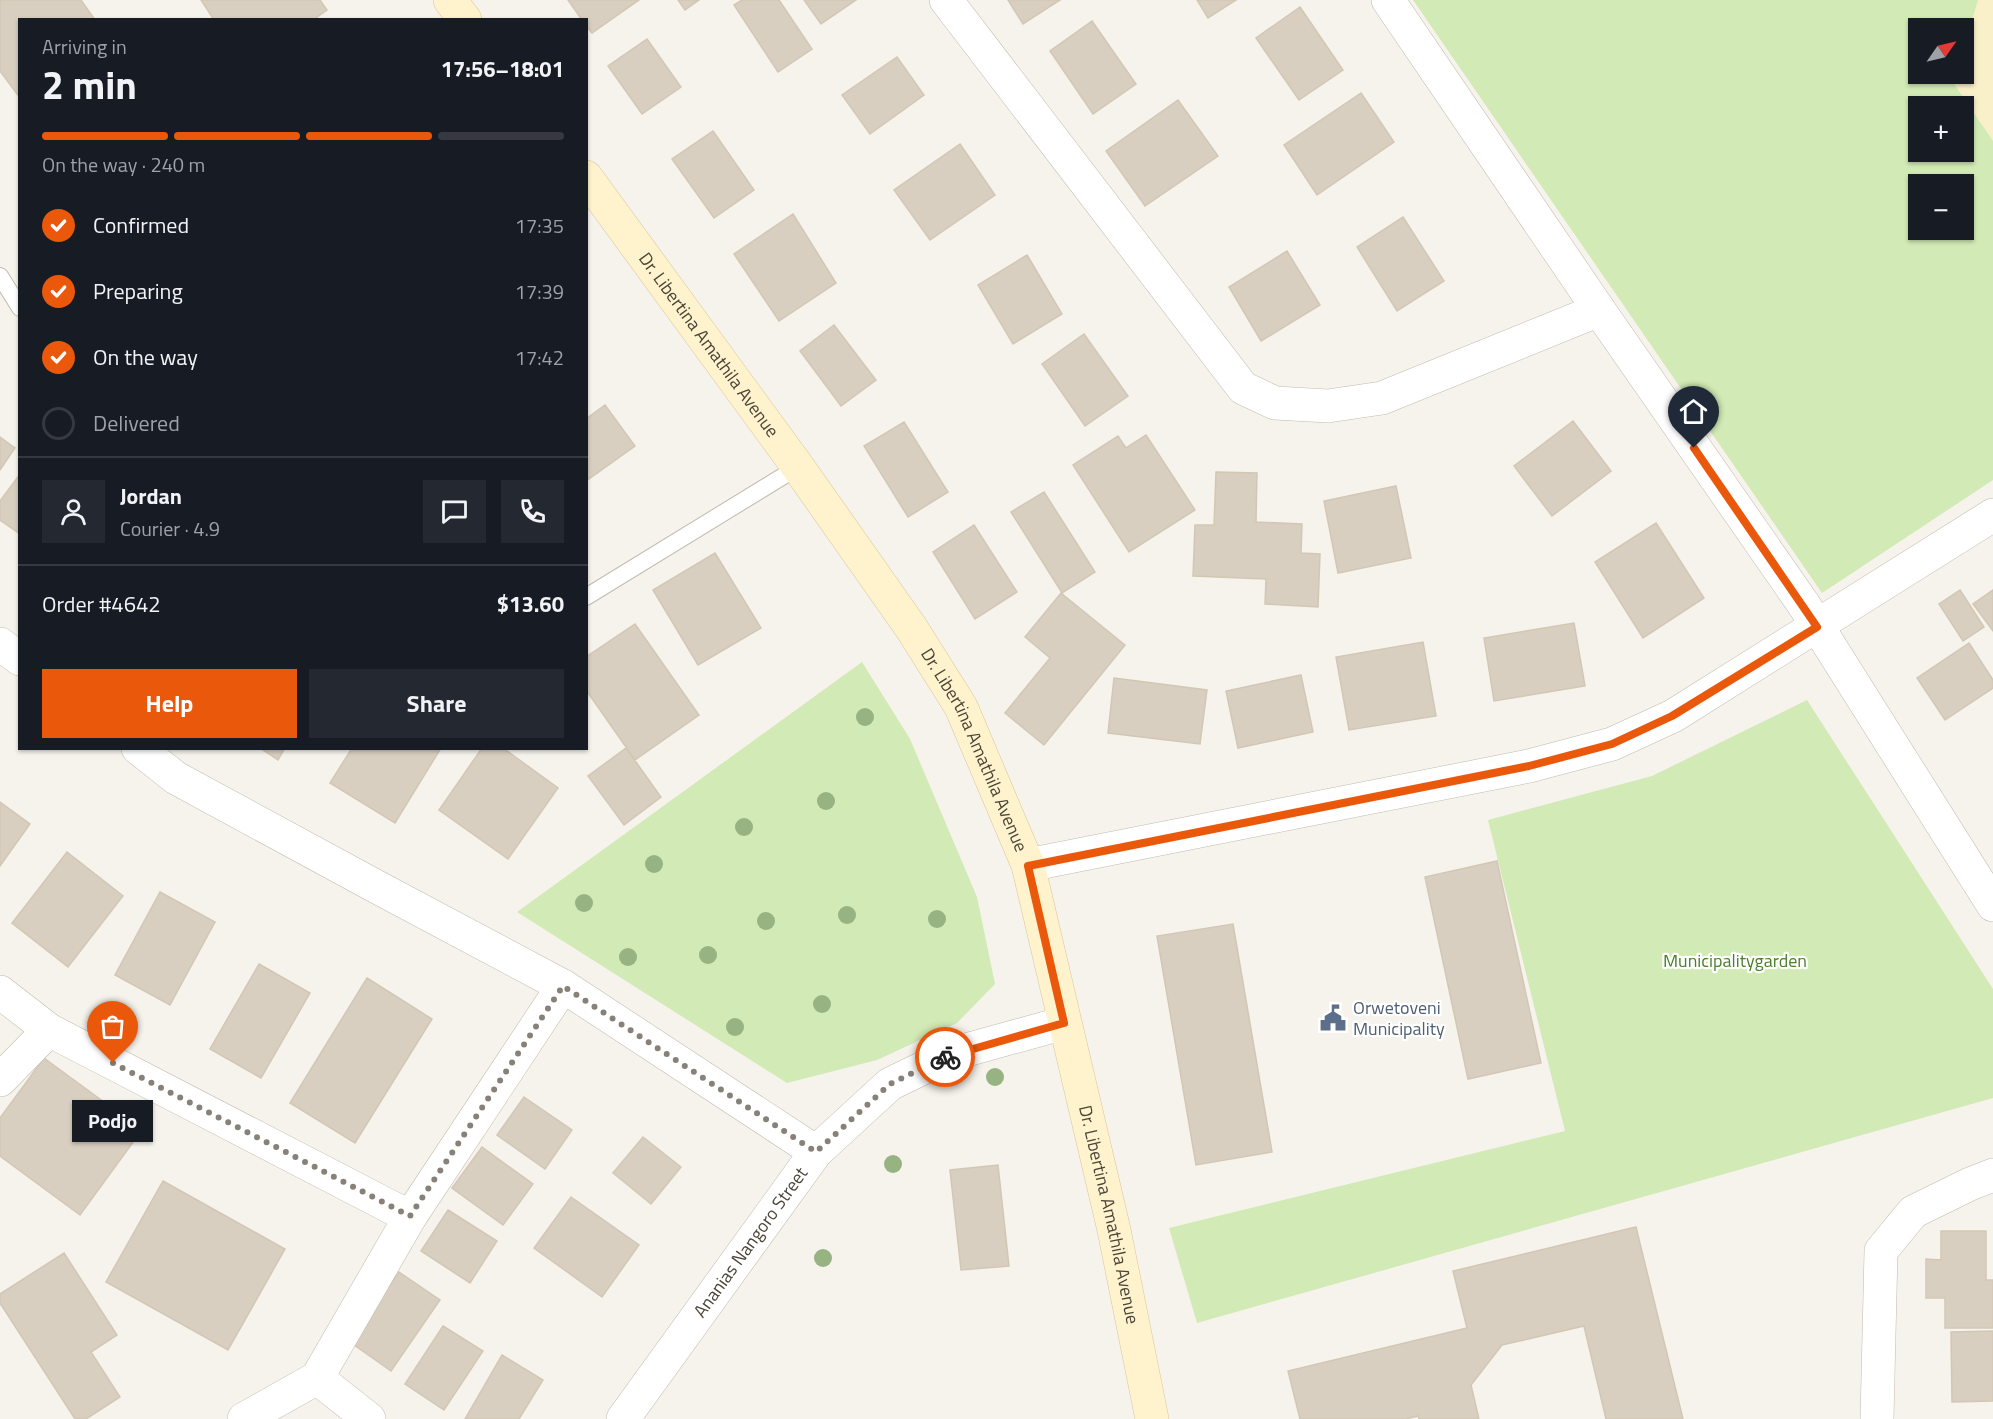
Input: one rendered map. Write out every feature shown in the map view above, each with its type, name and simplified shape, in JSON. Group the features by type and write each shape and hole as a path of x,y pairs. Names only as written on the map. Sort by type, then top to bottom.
{"street":[{"path":"450,0 464,18"},
{"path":"946,0 1243,388 1264,398 1275,403 1328,406 1382,398 1599,310"},
{"path":"1388,0 1817,627 1993,905"},
{"name":"Dr. Libertina Amathila Avenue","path":"588,180 798,467 912,629 961,707 1028,866 1114,1230 1152,1419"},
{"path":"1028,866 1529,766 1612,744 1672,716 1993,515"},
{"path":"0,644 18,658"},
{"path":"141,750 186,783 563,986 816,1152"},
{"path":"244,1419 317,1378 410,1216 563,986"},
{"path":"0,992 49,1030 410,1216"},
{"name":"Ananias Nangoro Street","path":"623,1419 816,1152 890,1084 952,1054 1064,1023"},
{"path":"0,1080 49,1030"},
{"path":"1877,1419 1881,1251 1912,1212 1993,1175"},
{"path":"317,1378 369,1419"}],"lane":[{"path":"0,276 18,305"},
{"path":"588,596 798,467"}],"green space":[{"path":"1413,0 1993,0 1993,480 1822,593"},
{"path":"862,662 910,739 977,897 995,984 957,1023 877,1060 787,1083 517,912"},
{"name":"Municipalitygarden","path":"1807,700 1993,989 1993,1098 1197,1323 1169,1228 1565,1131 1488,820 1652,776"}],"sand":[{"path":"1978,0 1993,0 1993,141 1974,113 1974,96 1962,96 1954,84 1974,84 1973,18"}],"building":[{"path":"0,0 81,0 94,18 18,18 18,95 0,71"},
{"path":"201,0 320,0 327,10 316,18 213,18"},
{"path":"568,0 639,0 592,33 588,28 588,18 581,18"},
{"path":"678,0 699,0 685,10"},
{"path":"742,0 779,0 812,49 778,72 734,5"},
{"path":"804,0 856,0 821,24"},
{"path":"1008,0 1060,0 1023,24"},
{"path":"1197,0 1236,0 1208,18"},
{"path":"1300,7 1343,70 1299,100 1256,38"},
{"path":"1092,21 1136,84 1093,114 1050,51"},
{"path":"647,39 681,87 642,114 608,66"},
{"path":"897,57 924,95 870,134 842,95"},
{"path":"1361,93 1394,142 1317,195 1284,145"},
{"path":"1178,100 1218,156 1145,206 1106,151"},
{"path":"713,131 754,190 714,218 672,159"},
{"path":"960,144 995,195 930,240 894,190"},
{"path":"793,214 836,283 779,321 734,254"},
{"path":"1403,217 1444,281 1397,311 1357,247"},
{"path":"1287,251 1320,305 1261,341 1229,287"},
{"path":"1027,255 1062,314 1013,344 978,285"},
{"path":"834,325 876,380 841,406 800,351"},
{"path":"1084,334 1128,396 1085,426 1042,364"},
{"path":"605,405 635,446 588,480 588,418"},
{"path":"1573,421 1611,471 1552,516 1514,466"},
{"path":"904,422 948,492 908,517 864,446"},
{"path":"1146,435 1195,510 1129,552 1073,465 1118,436 1126,448"},
{"path":"0,437 15,448 0,470"},
{"path":"1216,472 1257,473 1256,522 1302,524 1301,553 1320,554 1318,607 1265,604 1266,579 1193,576 1195,525 1214,525"},
{"path":"18,477 18,533 0,520 0,501"},
{"path":"1396,486 1411,558 1338,573 1324,501"},
{"path":"1044,492 1095,572 1062,593 1011,512"},
{"path":"1656,523 1704,598 1643,638 1595,562"},
{"path":"974,525 1017,592 975,619 933,552"},
{"path":"715,553 761,628 698,665 653,590"},
{"path":"1960,590 1984,627 1963,641 1939,604"},
{"path":"1993,590 1993,631 1973,604"},
{"path":"1061,593 1125,645 1044,745 1005,713 1050,658 1025,637"},
{"path":"1574,623 1585,686 1494,701 1484,638"},
{"path":"635,624 699,715 635,760 588,693 588,656"},
{"path":"1423,642 1436,716 1349,730 1336,657"},
{"path":"1969,643 1993,680 1993,688 1945,720 1917,678"},
{"path":"1301,675 1313,732 1238,748 1226,691"},
{"path":"1114,678 1207,690 1200,744 1108,733"},
{"path":"626,748 661,797 624,825 588,776"},
{"path":"263,750 284,750 278,760"},
{"path":"351,750 440,750 395,823 330,783"},
{"path":"481,750 506,750 558,788 508,859 439,810"},
{"path":"0,802 30,824 0,866"},
{"path":"67,852 123,896 68,967 12,923"},
{"path":"1497,861 1541,1063 1468,1079 1425,877"},
{"path":"160,892 215,922 170,1005 115,975"},
{"path":"1233,924 1272,1152 1196,1165 1157,936"},
{"path":"259,964 310,993 261,1078 210,1049"},
{"path":"367,978 432,1019 355,1143 290,1103"},
{"path":"44,1058 142,1130 80,1215 0,1156 0,1118"},
{"path":"524,1097 572,1130 545,1169 497,1135"},
{"path":"643,1137 681,1167 651,1204 613,1173"},
{"path":"482,1147 533,1184 503,1225 452,1188"},
{"path":"998,1165 1009,1266 961,1270 950,1170"},
{"path":"163,1181 285,1249 228,1350 106,1282"},
{"path":"571,1197 639,1245 602,1297 534,1248"},
{"path":"448,1210 497,1241 470,1283 421,1251"},
{"path":"1636,1227 1683,1419 1606,1419 1584,1326 1502,1345 1471,1385 1479,1419 1419,1419 1418,1416 1406,1419 1300,1419 1288,1371 1467,1328 1453,1271"},
{"path":"1941,1231 1986,1231 1986,1280 1993,1280 1993,1328 1945,1328 1945,1298 1926,1298 1926,1259 1941,1260"},
{"path":"64,1253 117,1335 91,1352 120,1397 86,1419 75,1419 0,1303 0,1294"},
{"path":"399,1272 440,1300 391,1371 350,1342"},
{"path":"443,1326 483,1351 444,1410 405,1384"},
{"path":"1993,1331 1993,1401 1952,1402 1951,1332"},
{"path":"502,1355 543,1380 519,1419 465,1419"}],"way so far":[{"path":"113,1063 410,1216 563,986 816,1152 890,1084 945,1057"}],"place":[{"name":"Orwetoveni Municipality","path":"1333,1018"},
{"name":"Podjo","path":"113,1063"}],"route":[{"path":"945,1057 1064,1023 1028,866 1529,766 1612,744 1672,716 1817,627 1694,448"}]}
